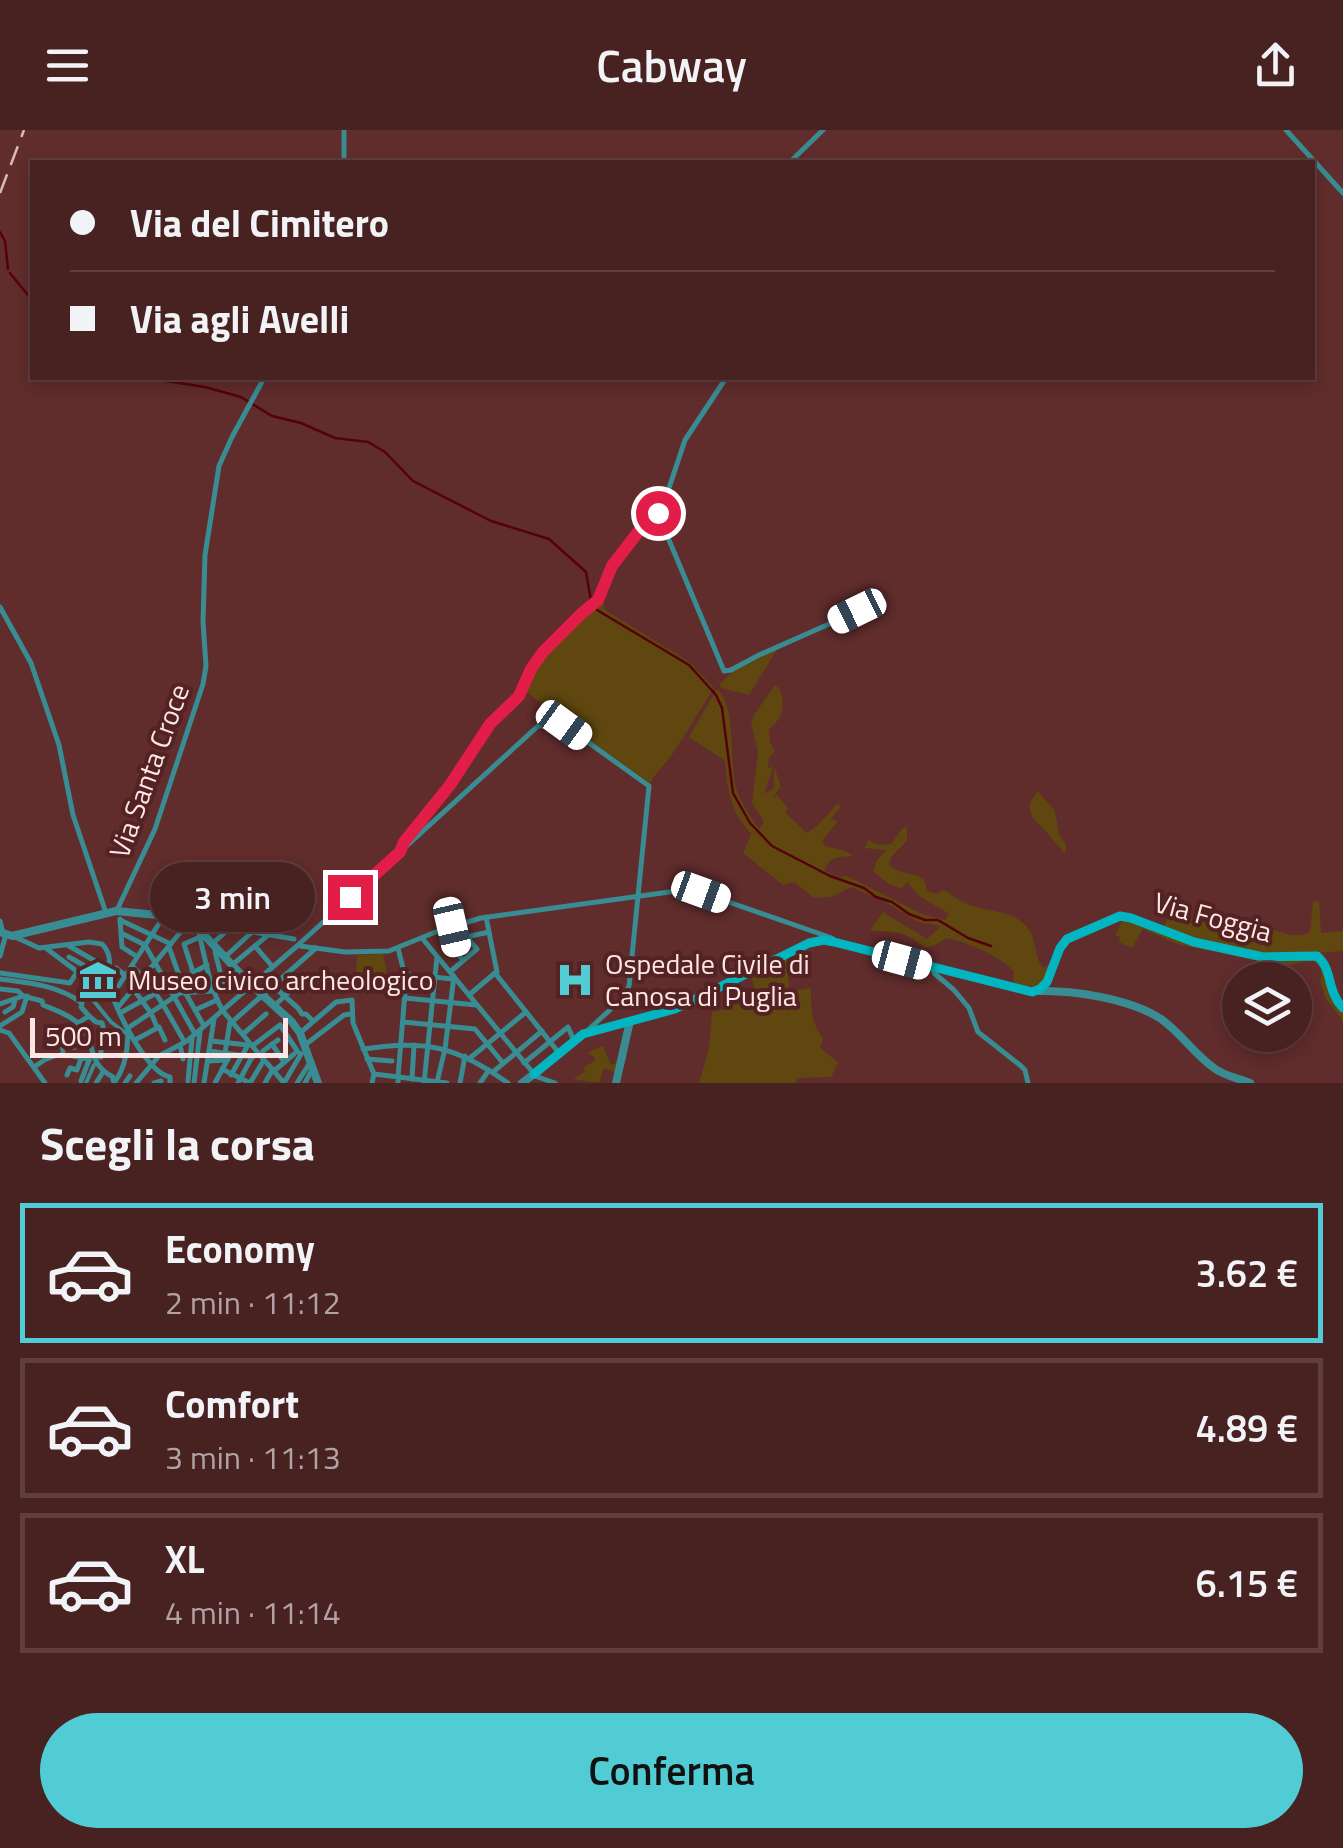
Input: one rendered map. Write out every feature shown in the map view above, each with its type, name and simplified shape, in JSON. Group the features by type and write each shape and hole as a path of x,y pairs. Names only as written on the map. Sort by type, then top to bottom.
{"main road":[{"name":"Via Foggia","path":"1048,987 1066,939 1122,916 1187,940 1258,956 1317,956 1326,964 1332,994 1343,1008"},
{"path":"528,1079 583,1034 675,1009 803,944 824,940 1026,992 1048,987"}],"street":[{"path":"344,130 344,160"},
{"path":"792,160 823,130"},
{"path":"1286,130 1313,160"},
{"path":"1315,162 1343,193"},
{"name":"Via Santa Croce","path":"116,914 154,829 203,684 206,542 219,466 263,380"},
{"path":"400,852 486,730 519,696 543,652 594,605 612,566 671,485 685,440 725,380"},
{"path":"656,509 724,670 863,609"},
{"path":"0,608 31,663 58,744 73,815 116,914 123,955"},
{"path":"136,1083 159,1056 223,1011 249,983 273,967 538,726 564,725 648,786 631,976 626,992 583,1034"},
{"path":"222,953 230,928 356,953 398,948 486,917 691,889 840,943"},
{"path":"116,914 170,945 195,1010 198,1032 192,1082"},
{"path":"5,934 116,914 164,916 193,924 300,1032 299,1051 277,1077 264,1083"},
{"path":"112,993 164,916"},
{"path":"469,995 498,972 486,917"},
{"path":"0,921 5,934 0,956"},
{"path":"193,924 223,1011 277,1077"},
{"path":"119,1010 170,945 193,924"},
{"path":"452,927 463,960"},
{"path":"222,953 254,931"},
{"path":"456,948 489,932"},
{"path":"121,933 145,945 198,1032 192,1082"},
{"path":"5,934 39,948 102,944 110,955 113,969 108,980 119,1010 159,1081 168,1076 173,1082 204,1083 214,1018"},
{"path":"224,988 215,952 255,946 270,934"},
{"path":"194,972 184,944 200,937"},
{"path":"422,938 516,1052 528,1079 556,1083"},
{"path":"374,1074 442,1083 453,975 477,949 468,939"},
{"path":"68,944 126,976 165,1040"},
{"path":"255,946 273,967"},
{"path":"122,947 138,956"},
{"path":"46,948 112,993"},
{"path":"215,1083 228,1056 231,1021 316,948"},
{"path":"398,948 406,974 398,1080"},
{"path":"424,1082 437,956"},
{"path":"69,957 108,980"},
{"path":"161,974 176,965"},
{"path":"119,1010 207,965"},
{"path":"132,966 163,1004 182,1043 184,1059"},
{"path":"933,968 969,1008 978,1032 1024,1070 1028,1083"},
{"path":"0,976 70,982 77,972"},
{"path":"406,974 453,975"},
{"path":"495,974 559,1053"},
{"path":"0,976 66,992 82,1003 89,1016 102,1023 107,1042 101,1043 102,1057 93,1061 64,1054 35,1068"},
{"path":"274,1006 301,982"},
{"path":"88,994 122,1032 185,992 249,983"},
{"path":"48,986 43,1006 75,1022 87,1036 93,1061 113,1077 113,1083"},
{"path":"273,986 314,1022"},
{"path":"1048,987 1118,1001 1148,1012 1171,1027 1215,1069 1250,1083"},
{"path":"0,989 18,991 22,997 22,1012 0,1028 9,1033 46,1083"},
{"path":"0,1004 22,997 42,1001"},
{"path":"5,1012 22,997"},
{"path":"405,998 478,1005"},
{"path":"195,1010 217,1000"},
{"path":"300,1032 336,1002 352,1000 352,1023 374,1074 372,1083"},
{"path":"131,1004 149,1032"},
{"path":"75,1022 76,1011 81,1007"},
{"path":"75,1022 98,1007"},
{"path":"247,1009 257,1022"},
{"path":"460,1083 468,1057 526,1012"},
{"path":"243,1034 266,1014"},
{"path":"277,1077 284,1062 344,1014 352,1014"},
{"path":"616,1083 630,1020"},
{"path":"402,1022 475,1029 503,1063"},
{"path":"232,1074 250,1044 280,1024 312,1065 319,1083"},
{"path":"134,1040 157,1027"},
{"path":"524,1063 568,1027 574,1041"},
{"path":"64,1054 60,1048 66,1031"},
{"path":"113,1083 126,1054 128,1031"},
{"path":"212,1031 228,1032"},
{"path":"480,1083 542,1031"},
{"path":"211,1040 250,1044"},
{"path":"63,1041 74,1048"},
{"path":"239,1081 258,1054 275,1042 284,1062"},
{"path":"363,1049 401,1044 445,1049 468,1057 508,1083"},
{"path":"412,1079 414,1045"},
{"path":"209,1051 228,1056 258,1054"},
{"path":"207,1064 250,1083 278,1052"},
{"path":"207,1064 228,1056"},
{"path":"67,1075 70,1068 76,1071 81,1058"},
{"path":"367,1059 392,1062"},
{"path":"83,1082 93,1061"},
{"path":"297,1083 312,1065"},
{"path":"304,1083 312,1065"},
{"path":"35,1068 36,1083"},
{"path":"96,1083 103,1072"},
{"path":"124,1083 130,1076"}],"shaded area":[{"path":"602,596 605,610 689,662 714,688 650,783 565,723 547,724 541,718 541,703 524,690 551,648"},
{"path":"778,648 749,695 721,688 720,684 732,672"},
{"path":"775,685 780,689 783,706 778,720 769,729 775,751 769,758 768,768 773,767 764,794 774,788 774,766 781,787 772,798 777,795 788,808 785,812 807,833 837,804 841,806 831,819 838,821 822,841 825,846 853,856 835,858 824,871 847,876 922,914 945,920 949,914 918,895 907,882 902,889 873,871 886,850 864,848 869,840 877,845 891,844 907,826 907,841 891,857 889,865 924,879 927,891 937,894 944,890 965,903 1008,915 1024,924 1040,964 1043,968 1050,964 1039,986 1030,989 1013,981 1014,971 1007,965 964,943 946,938 927,947 903,934 870,930 883,912 927,939 941,926 918,922 851,887 831,897 814,898 794,882 783,885 743,853 751,834 731,800 725,761 689,737 717,689 730,721 736,788 759,829 764,822 752,803 758,753 751,722"},
{"path":"1038,791 1055,811 1059,834 1066,845 1065,854 1031,814 1030,804"},
{"path":"1313,901 1319,902 1321,933 1343,931 1343,950 1266,954 1220,946 1163,927 1172,911 1264,945 1269,928 1296,935 1310,932"},
{"path":"1123,919 1249,956 1317,959 1325,973 1330,997 1343,1013 1343,1021 1325,997 1320,969 1312,960 1266,962 1177,944 1143,929 1132,948 1115,936"},
{"path":"383,954 390,989 355,995 357,955"},
{"path":"787,957 789,992 811,988 812,1015 823,1039 820,1047 838,1063 831,1077 797,1078 796,1083 699,1083 709,1048 712,1012 756,995 751,975"},
{"path":"603,1046 611,1065 617,1063 616,1073 604,1068 599,1083 573,1079 594,1061 586,1053"}],"waterway":[{"path":"0,232 8,269"},
{"path":"10,273 30,298"},
{"path":"160,380 241,397 272,416 335,438 368,442 385,452 413,481 491,521 549,539 586,572 591,601 597,610 689,665 716,695 722,708 733,793 750,823 772,846 830,876 864,888 909,914 938,920 991,946"}],"railway":[{"path":"0,193 24,130"}],"place":[{"name":"Museo civico archeologico","path":"98,980"},
{"name":"Ospedale Civile di Canosa di Puglia","path":"575,980"}],"route":[{"path":"350,897 400,852 490,724 519,696 543,652 598,600 612,566 656,509 658,513"}]}
